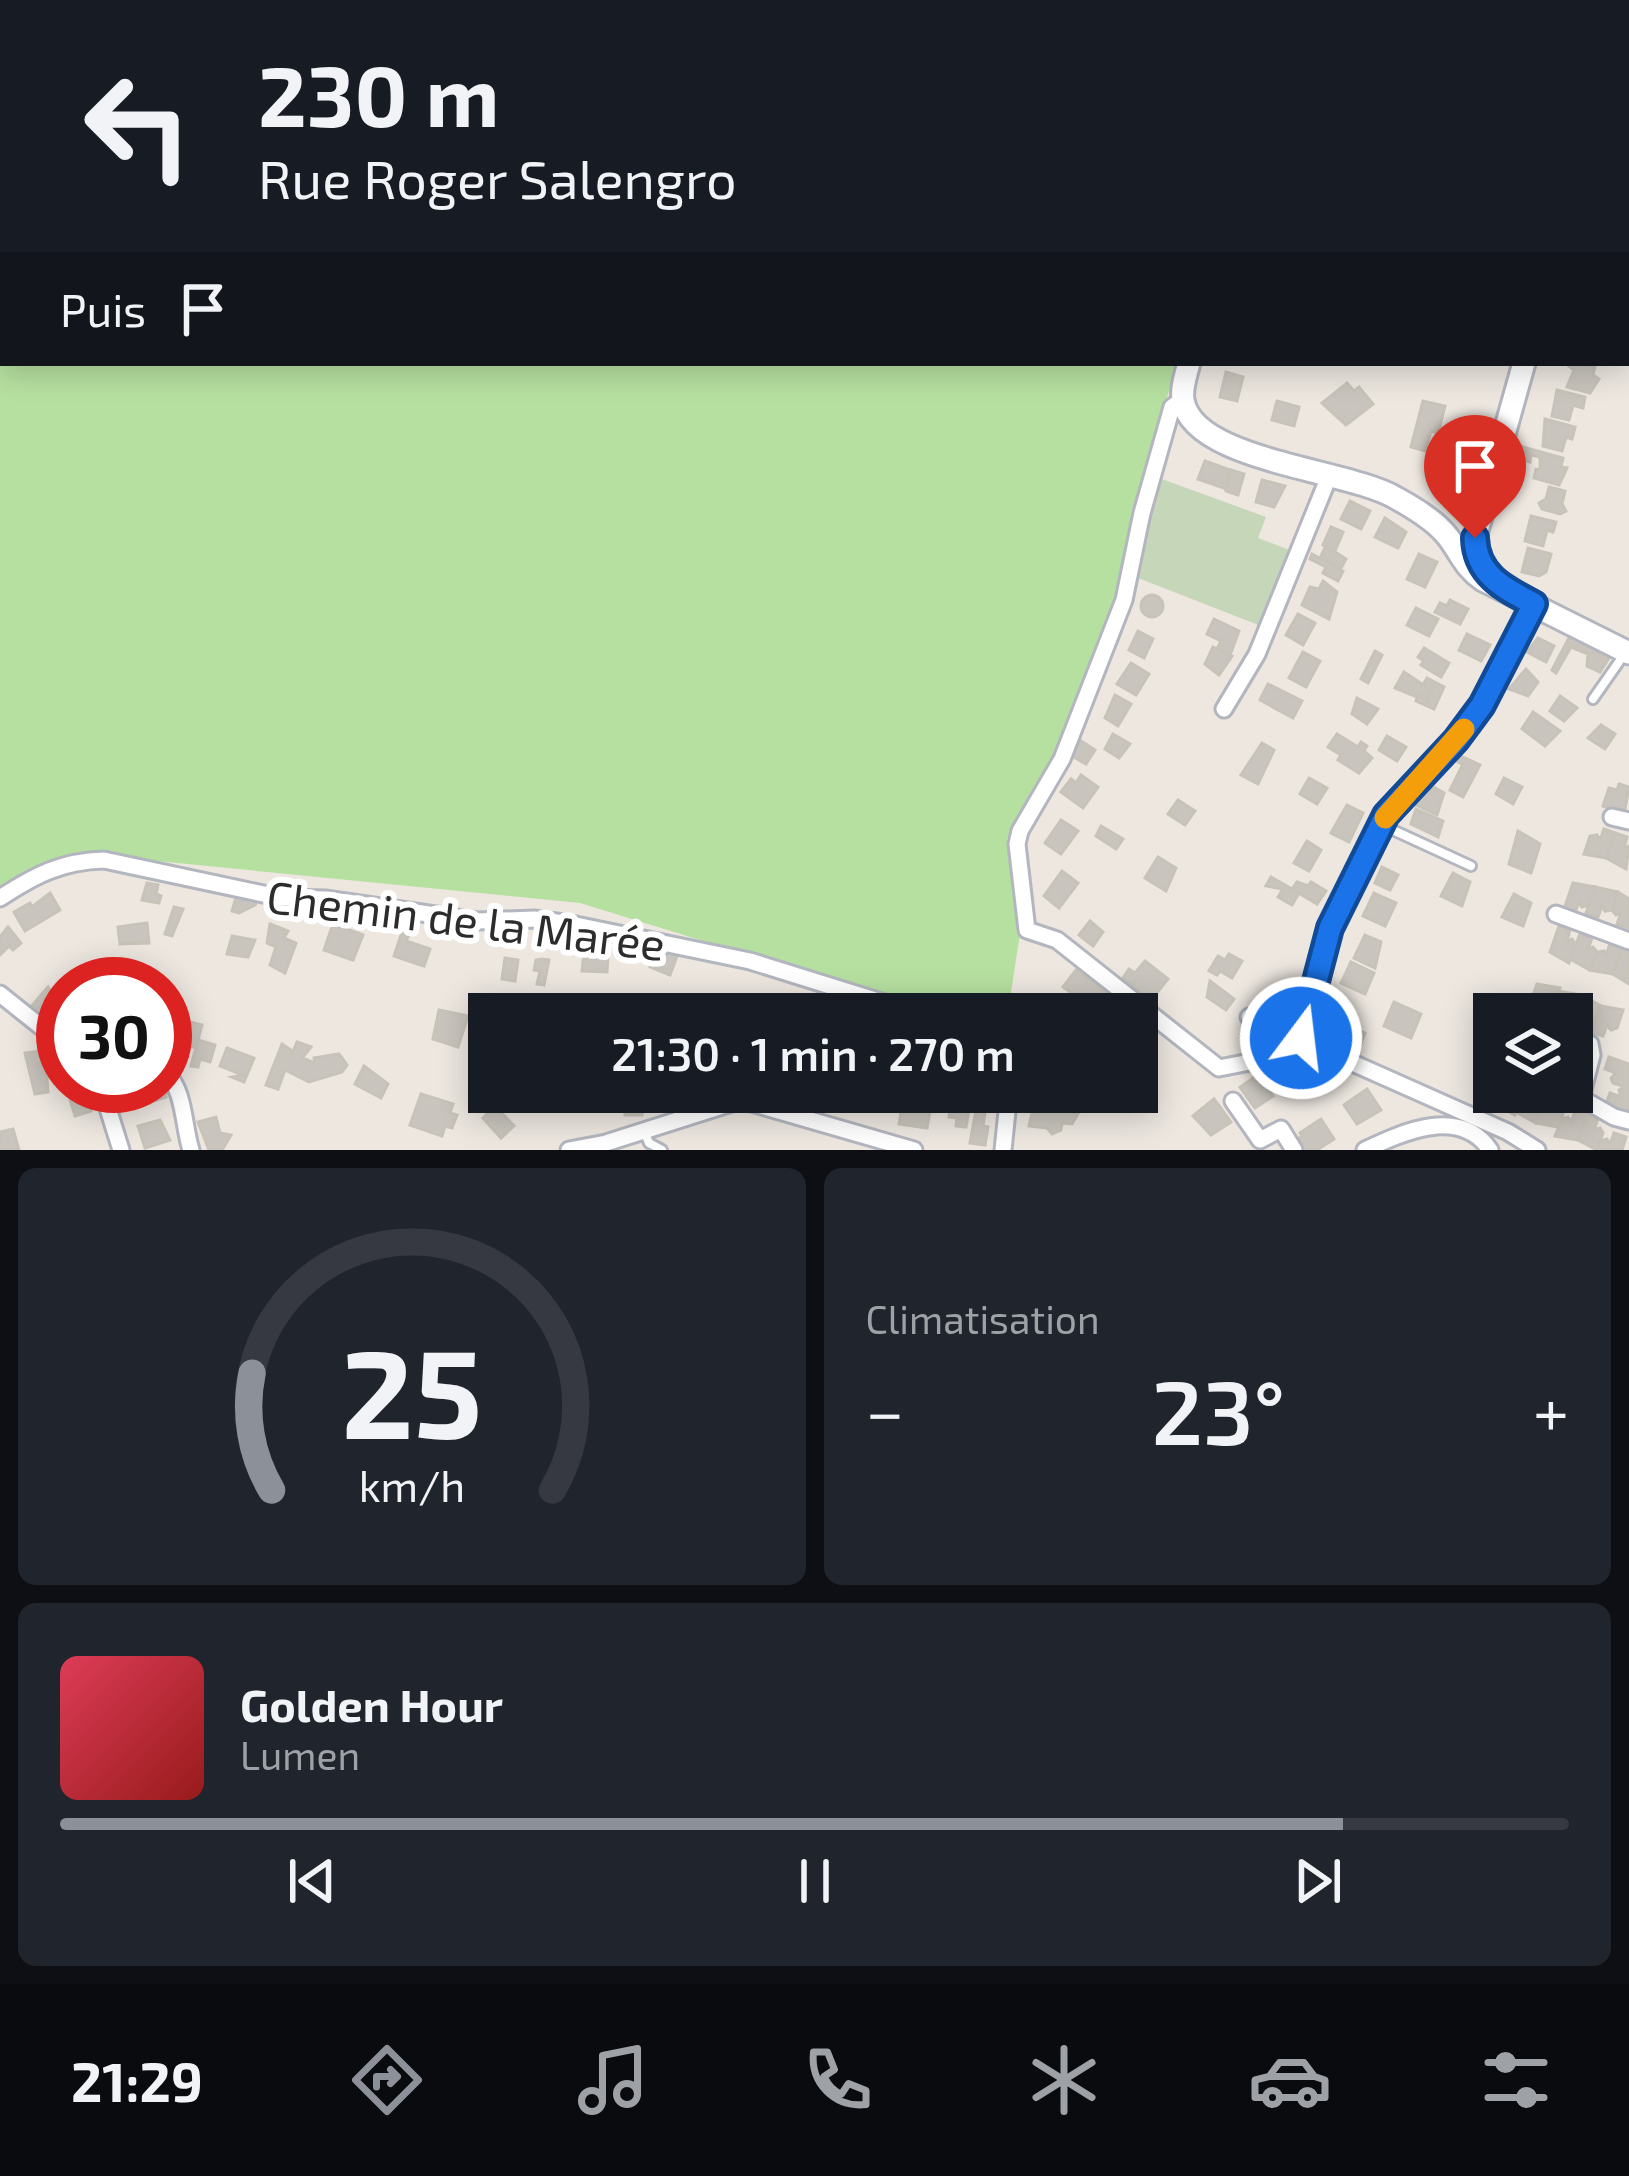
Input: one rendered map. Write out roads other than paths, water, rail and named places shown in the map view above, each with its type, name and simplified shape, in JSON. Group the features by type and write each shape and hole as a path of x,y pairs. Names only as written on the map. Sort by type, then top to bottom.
{"main road":[{"path":"1189,366 1183,400 1196,425 1230,449 1370,484 1463,543 1498,586 1628,650"},
{"path":"1463,543 1523,366"}],"street":[{"path":"1183,400 1172,407 1124,600 1084,710 1017,844 1027,930 1057,940 1219,1068 1255,1061 1301,1038 1330,928 1382,825 1482,705 1534,604"},
{"path":"1224,709 1257,654 1330,474"},
{"name":"Chemin de la Marée","path":"0,898 51,867 104,860 282,898 325,899 477,921 534,919 571,924 750,961 853,993"},
{"path":"1556,914 1629,941"},
{"path":"3,1001 36,1021"},
{"path":"1250,1017 1508,1132 1537,1150"},
{"path":"569,1150 741,1100 914,1150"},
{"path":"1233,1101 1260,1140 1280,1129 1294,1150"},
{"path":"1593,1104 1629,1121"},
{"path":"109,1113 121,1150"},
{"path":"184,1113 191,1150"},
{"path":"1003,1150 1007,1113"},
{"path":"1365,1150 1402,1142 1424,1127 1454,1126 1476,1134 1490,1150"}],"lane":[{"path":"1593,699 1628,650"},
{"path":"1382,825 1471,866"},
{"path":"644,1131 649,1143 662,1150"}]}
